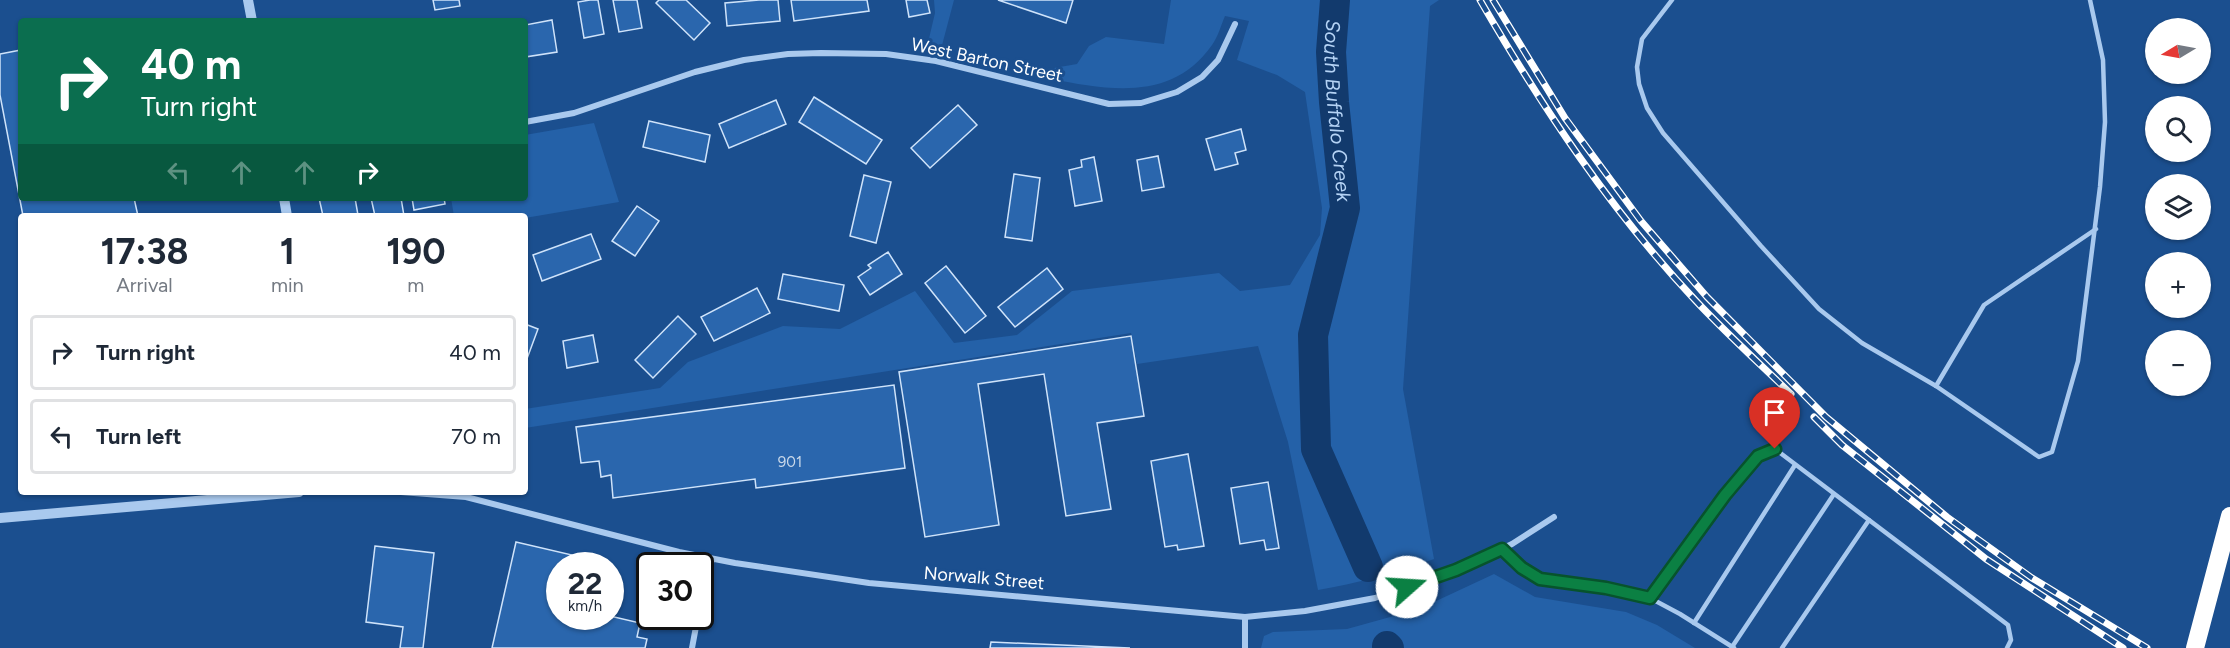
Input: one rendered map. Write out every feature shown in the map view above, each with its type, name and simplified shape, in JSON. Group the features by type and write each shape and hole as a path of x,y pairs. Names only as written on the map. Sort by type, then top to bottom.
{"highway":[{"path":"2195,648 2230,516"}],"street":[{"path":"248,0 251,18"},
{"name":"West Barton Street","path":"528,121 574,113 695,72 744,60 788,54 821,53 866,53 936,61 1109,104 1141,103 1177,92 1202,77 1218,60 1235,24"},
{"path":"0,518 264,495"},
{"name":"Norwalk Street","path":"440,495 466,497 494,503 683,552"},
{"name":"Norwalk Street","path":"714,559 869,583 1245,617 1305,611 1375,598 1456,570 1502,549 1554,517"},
{"path":"1245,617 1245,648"},
{"path":"692,648 695,630"}],"lane":[{"path":"1672,0 1642,39 1637,67 1639,84 1647,108 1663,133 1819,309 1862,343 1936,386 2039,456 2052,452 2078,361 2096,229 2105,122 2103,60 2090,0"},
{"path":"1936,386 1984,305 2096,229"},
{"path":"1650,598 1725,495 1758,456 1775,449 2008,625 2011,640 2007,648"},
{"path":"1694,623 1795,465"},
{"path":"1502,549 1522,568 1540,579 1606,588 1650,598 1733,647 1834,494"},
{"path":"1782,648 1869,520"}],"shaded area":[{"path":"934,0 954,0 941,49 927,47 935,13"},
{"path":"1171,0 1439,0 1430,6 1403,389 1434,559 1377,577 1318,590 1288,442 1258,346 1137,364 1131,333 528,428 528,409 660,388 688,362 783,326 840,329 915,291 954,343 1017,335 1072,291 1219,273 1240,291 1290,285 1320,235 1322,208 1305,92 1277,75 1237,60 1249,21 1225,16 1214,42 1196,63 1178,76 1159,84 1138,88 1117,88 1051,79 1054,68 1077,64 1089,46 1106,37 1164,44"},
{"path":"594,123 619,202 528,217 528,213 454,213 452,201 528,201 528,134"},
{"path":"1494,574 1535,597 1626,612 1657,625 1695,648 1261,648 1264,636 1273,632 1347,629 1419,609"}],"building":[{"path":"433,0 459,0 460,6 435,10"},
{"path":"598,0 604,34 584,38 578,2"},
{"path":"613,0 637,0 642,28 619,32"},
{"path":"659,0 686,0 710,23 694,40 656,3"},
{"path":"778,0 780,21 727,26 725,3"},
{"path":"791,0 867,0 869,11 794,21"},
{"path":"906,0 927,0 930,13 909,17"},
{"path":"998,0 1073,0 1066,23"},
{"path":"552,20 557,52 528,57 528,24"},
{"path":"18,51 18,190 0,95 0,54"},
{"path":"814,97 882,140 866,164 799,122"},
{"path":"776,100 786,124 729,148 719,124"},
{"path":"958,105 977,125 930,168 911,148"},
{"path":"649,121 710,135 705,162 643,147"},
{"path":"1241,129 1246,150 1235,153 1238,164 1215,170 1206,139"},
{"path":"1158,156 1164,187 1142,191 1137,160"},
{"path":"1094,157 1102,201 1075,206 1069,170 1082,167 1081,160"},
{"path":"1014,174 1040,178 1032,241 1005,237"},
{"path":"864,175 891,182 876,243 850,236"},
{"path":"20,201 135,201 137,213 22,213"},
{"path":"320,201 356,201 358,213 322,213"},
{"path":"372,201 402,201 404,213 374,213"},
{"path":"412,201 444,201 445,204 414,210"},
{"path":"637,206 659,221 635,256 612,241"},
{"path":"591,234 601,259 542,281 533,255"},
{"path":"888,252 902,274 870,295 858,277 871,268 868,265"},
{"path":"946,266 986,316 965,333 925,283"},
{"path":"1047,268 1063,289 1015,327 998,307"},
{"path":"783,274 844,285 839,311 778,299"},
{"path":"757,288 770,313 714,341 701,317"},
{"path":"678,316 696,334 653,378 635,360"},
{"path":"528,325 538,329 528,356"},
{"path":"593,335 598,362 567,368 563,341"},
{"path":"1131,336 1144,416 1097,423 1111,509 1066,516 1044,374 978,384 999,525 925,537 899,372"},
{"path":"894,385 905,468 756,488 755,479 613,498 611,475 601,477 599,461 581,463 576,427"},
{"path":"1188,454 1204,546 1178,550 1177,545 1165,547 1151,461"},
{"path":"1268,482 1279,548 1266,550 1264,540 1240,544 1231,488"},
{"path":"516,542 559,552 546,552 546,630 624,630 624,619 636,622 636,630 638,630 637,637 647,639 645,648 492,648"},
{"path":"375,546 434,553 423,648 400,648 403,627 366,622"},
{"path":"991,642 1130,648 990,648"}],"waterway":[{"name":"South Buffalo Creek","path":"1335,0 1331,52 1345,208 1313,335 1316,449 1368,567"}],"railway":[{"path":"1480,0 1553,119 1635,231 1707,313 1791,394"},
{"path":"1493,0 1565,118 1641,221 1707,297 1826,417 1947,517 2032,578 2147,648"},
{"path":"1814,417 1842,445 1986,559 2123,648"}],"route":[{"path":"1407,587 1456,570 1502,549 1522,568 1540,579 1606,588 1650,598 1725,495 1758,456 1775,449"}]}
